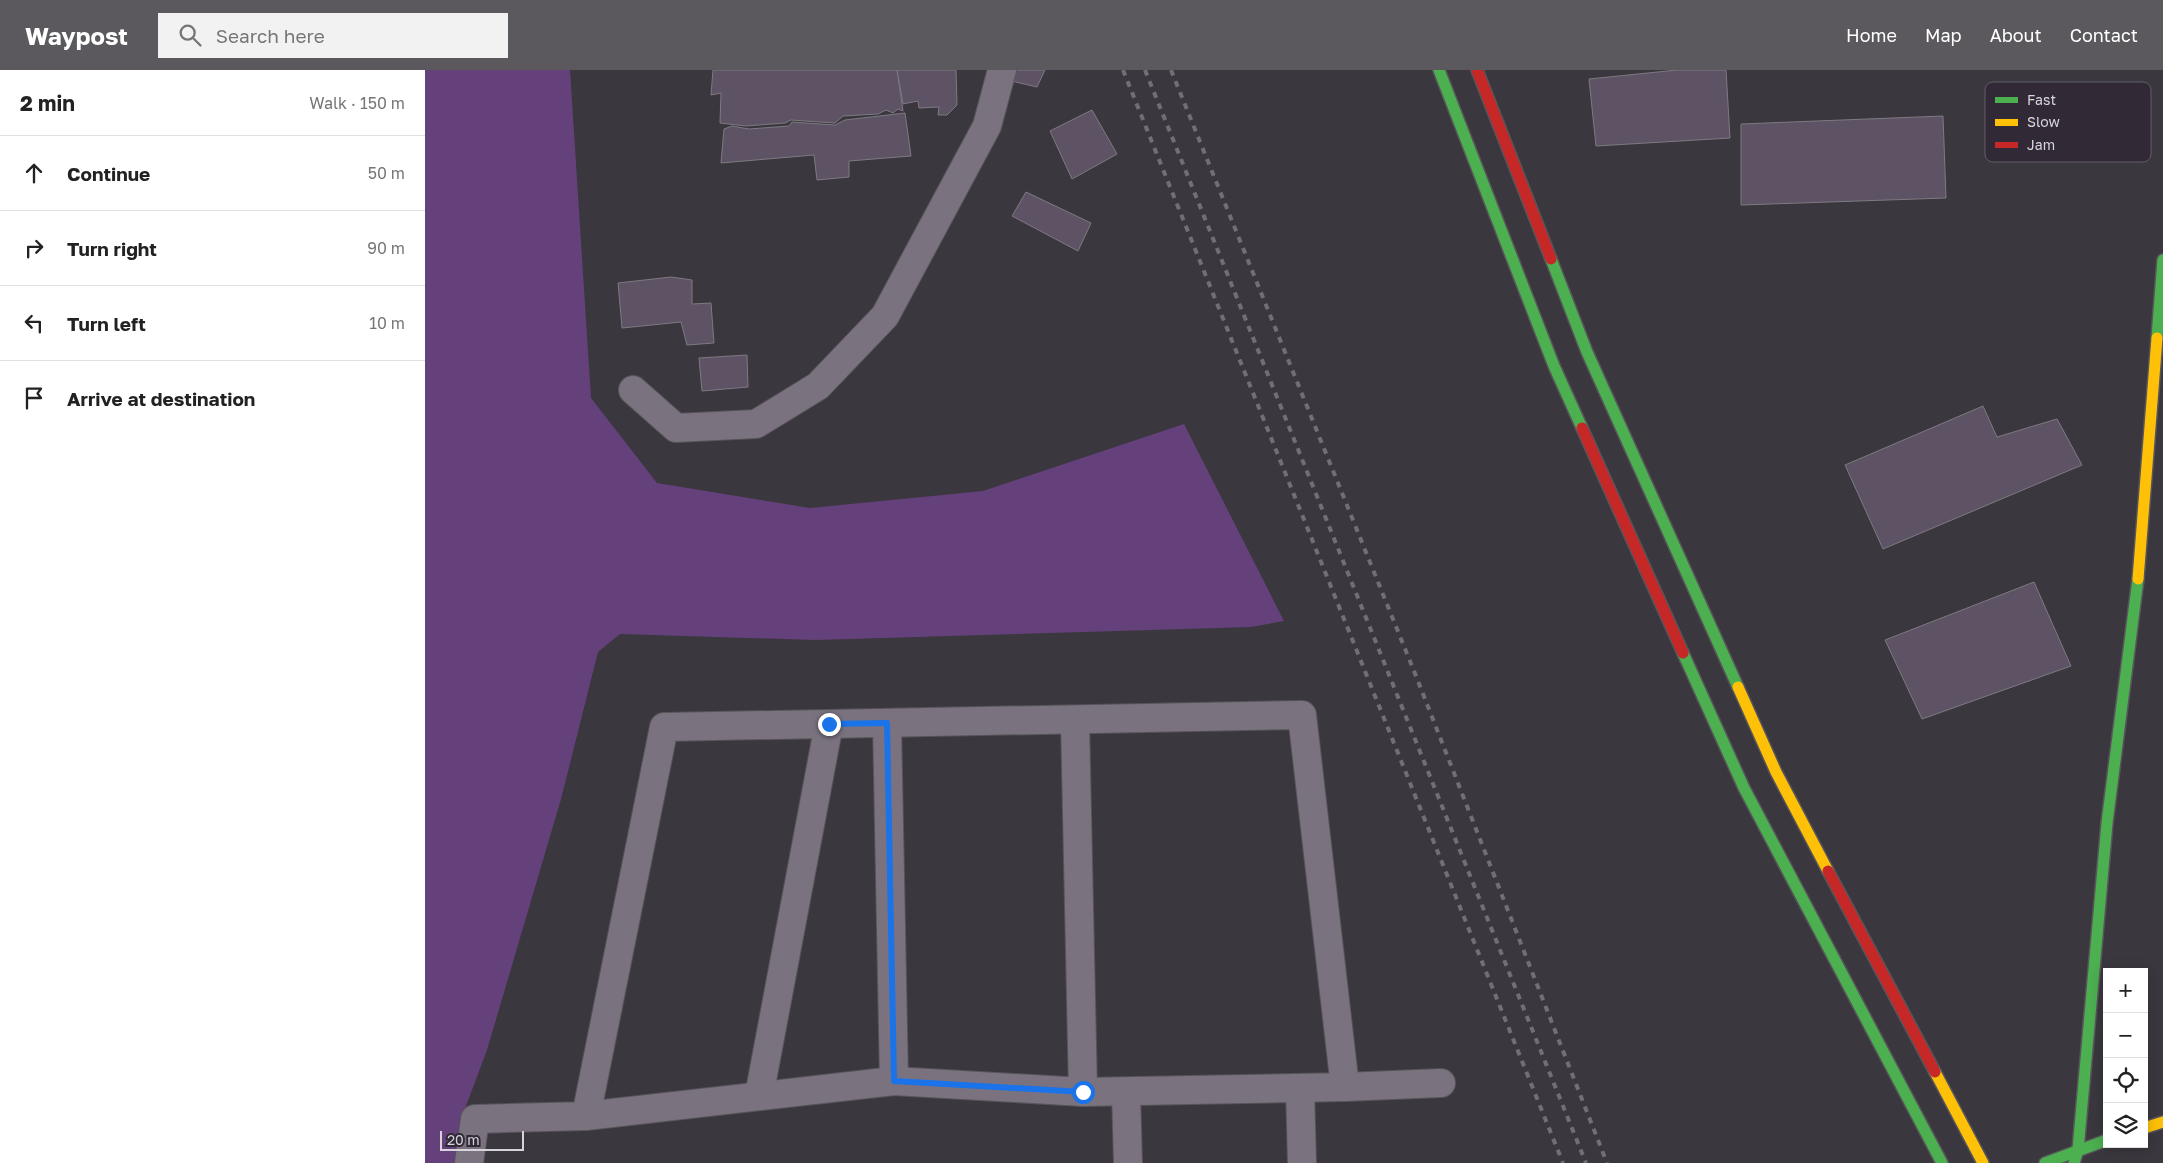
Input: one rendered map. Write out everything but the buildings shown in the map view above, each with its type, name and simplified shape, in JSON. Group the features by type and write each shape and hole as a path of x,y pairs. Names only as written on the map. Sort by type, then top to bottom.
{"main road":[{"path":"1439,70 1554,366 1744,788 1943,1163"},
{"path":"1477,70 1587,352 1776,772 1983,1163"},
{"path":"2073,1163 2078,1150 2107,823 2136,600 2163,260"},
{"path":"2148,1127 2163,1122"},
{"path":"2045,1163 2103,1141"}],"street":[{"path":"633,390 676,428 756,424 818,386 885,316 987,126 1001,70"},
{"path":"586,1116 664,727 1302,715 1345,1087"},
{"path":"1075,720 1083,1092"},
{"path":"887,723 894,1081"},
{"path":"759,1096 829,724"},
{"path":"469,1163 475,1119 586,1116 894,1081 1083,1092 1345,1087 1441,1082"},
{"path":"1300,1088 1302,1163"},
{"path":"1126,1092 1128,1163"}],"shaded area":[{"path":"425,70 570,70 591,398 657,483 810,508 983,491 1184,424 1284,621 1251,627 815,640 620,634 598,652 561,799 487,1050 466,1106 458,1163 425,1163"}],"railway":[{"path":"1123,70 1563,1163"},
{"path":"1145,70 1586,1163"},
{"path":"1171,70 1414,671 1607,1163"}],"traffic: fast":[{"path":"1439,70 1554,366 1582,428"},
{"path":"1551,259 1587,352 1738,687"},
{"path":"2157,338 2163,260"},
{"path":"2074,1163 2078,1150 2107,823 2138,579"},
{"path":"1683,653 1744,788 1942,1163"},
{"path":"2045,1163 2103,1141"}],"traffic: slow":[{"path":"2138,579 2157,338"},
{"path":"1738,687 1776,772 1828,871"},
{"path":"1935,1072 1983,1163"},
{"path":"2148,1127 2163,1122"}],"traffic: jam":[{"path":"1477,70 1551,259"},
{"path":"1582,428 1683,653"},
{"path":"1828,871 1935,1072"}],"route":[{"path":"829,724 887,723 894,1081 1083,1092"}]}
